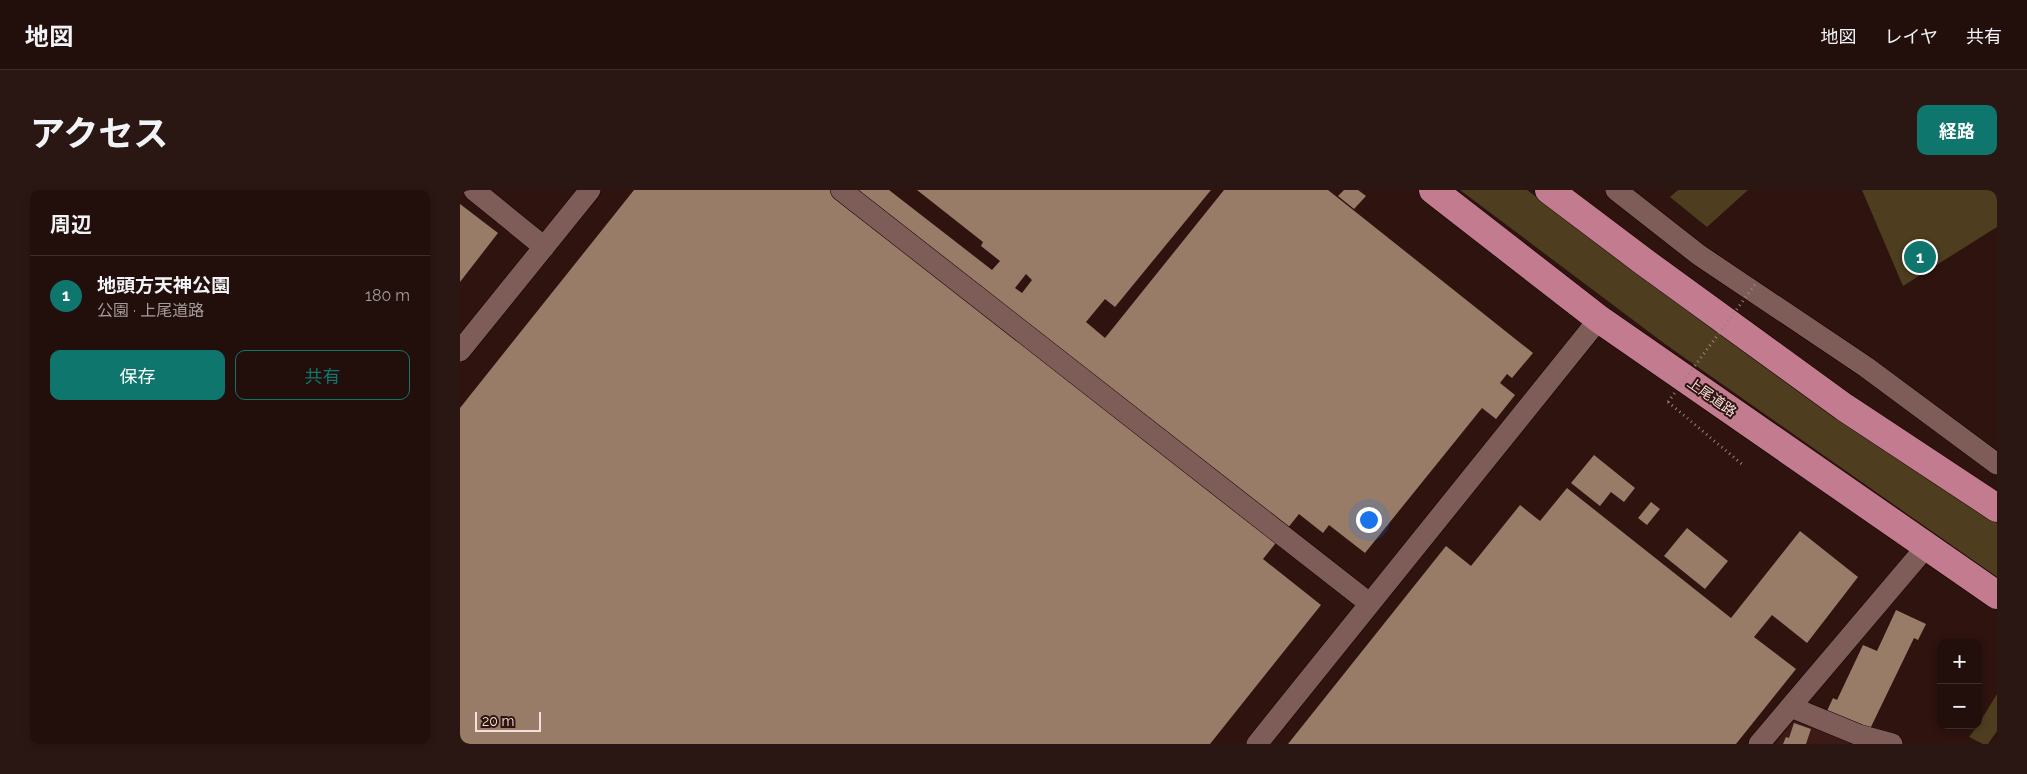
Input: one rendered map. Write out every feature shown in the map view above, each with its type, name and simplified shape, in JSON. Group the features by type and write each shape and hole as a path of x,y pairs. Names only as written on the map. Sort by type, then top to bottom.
{"highway":[{"name":"上尾道路","path":"1433,190 1599,319 1997,595"},
{"path":"1549,190 1643,262 1844,407 1997,508"}],"street":[{"path":"474,190 544,247"},
{"path":"460,351 590,190"},
{"path":"841,190 1369,603"},
{"path":"1616,190 1699,255 1866,367 1997,464"},
{"path":"1257,744 1599,319"},
{"path":"1759,744 1926,547"},
{"path":"1791,707 1859,735 1892,744"}],"path":[{"path":"1743,465 1668,402 1757,282"}],"shaded area":[{"path":"1460,190 1527,190 1683,307 1997,519 1997,577 1665,344"},
{"path":"1678,190 1748,190 1707,227 1670,197"},
{"path":"1862,190 1997,190 1997,227 1903,286"},
{"path":"1997,694 1997,731 1988,744 1983,744 1969,737 1975,729 1982,729 1982,718"},
{"path":"1794,721 1871,744 1775,744"}],"building":[{"path":"634,190 889,190 992,270 1000,261 981,246 983,242 917,190 1211,190 1115,307 1105,299 1086,322 1105,338 1224,190 1328,190 1533,353 1512,378 1507,374 1500,383 1515,395 1496,419 1482,408 1365,553 1329,525 1323,533 1299,514 1263,559 1321,605 1210,744 460,744 460,408","holes":["1026,274 1032,280 1022,293 1015,288"]},
{"path":"1344,190 1358,190 1366,196 1354,209 1338,196"},
{"path":"460,204 498,233 460,282"},
{"path":"1594,455 1635,488 1624,502 1611,492 1600,506 1571,483"},
{"path":"1567,488 1731,618 1800,531 1858,577 1807,643 1772,615 1754,637 1796,669 1736,744 1288,744 1446,546 1471,566 1520,505 1540,521"},
{"path":"1651,502 1660,509 1647,525 1638,518"},
{"path":"1687,528 1728,561 1705,589 1664,556"},
{"path":"1896,610 1926,624 1918,640 1914,638 1869,731 1827,711 1833,698 1837,700 1863,645 1877,651"},
{"path":"1794,723 1811,729 1806,744 1783,744 1786,737 1789,738"}],"place":[{"name":"地頭方天神公園","path":"1920,257"}]}
